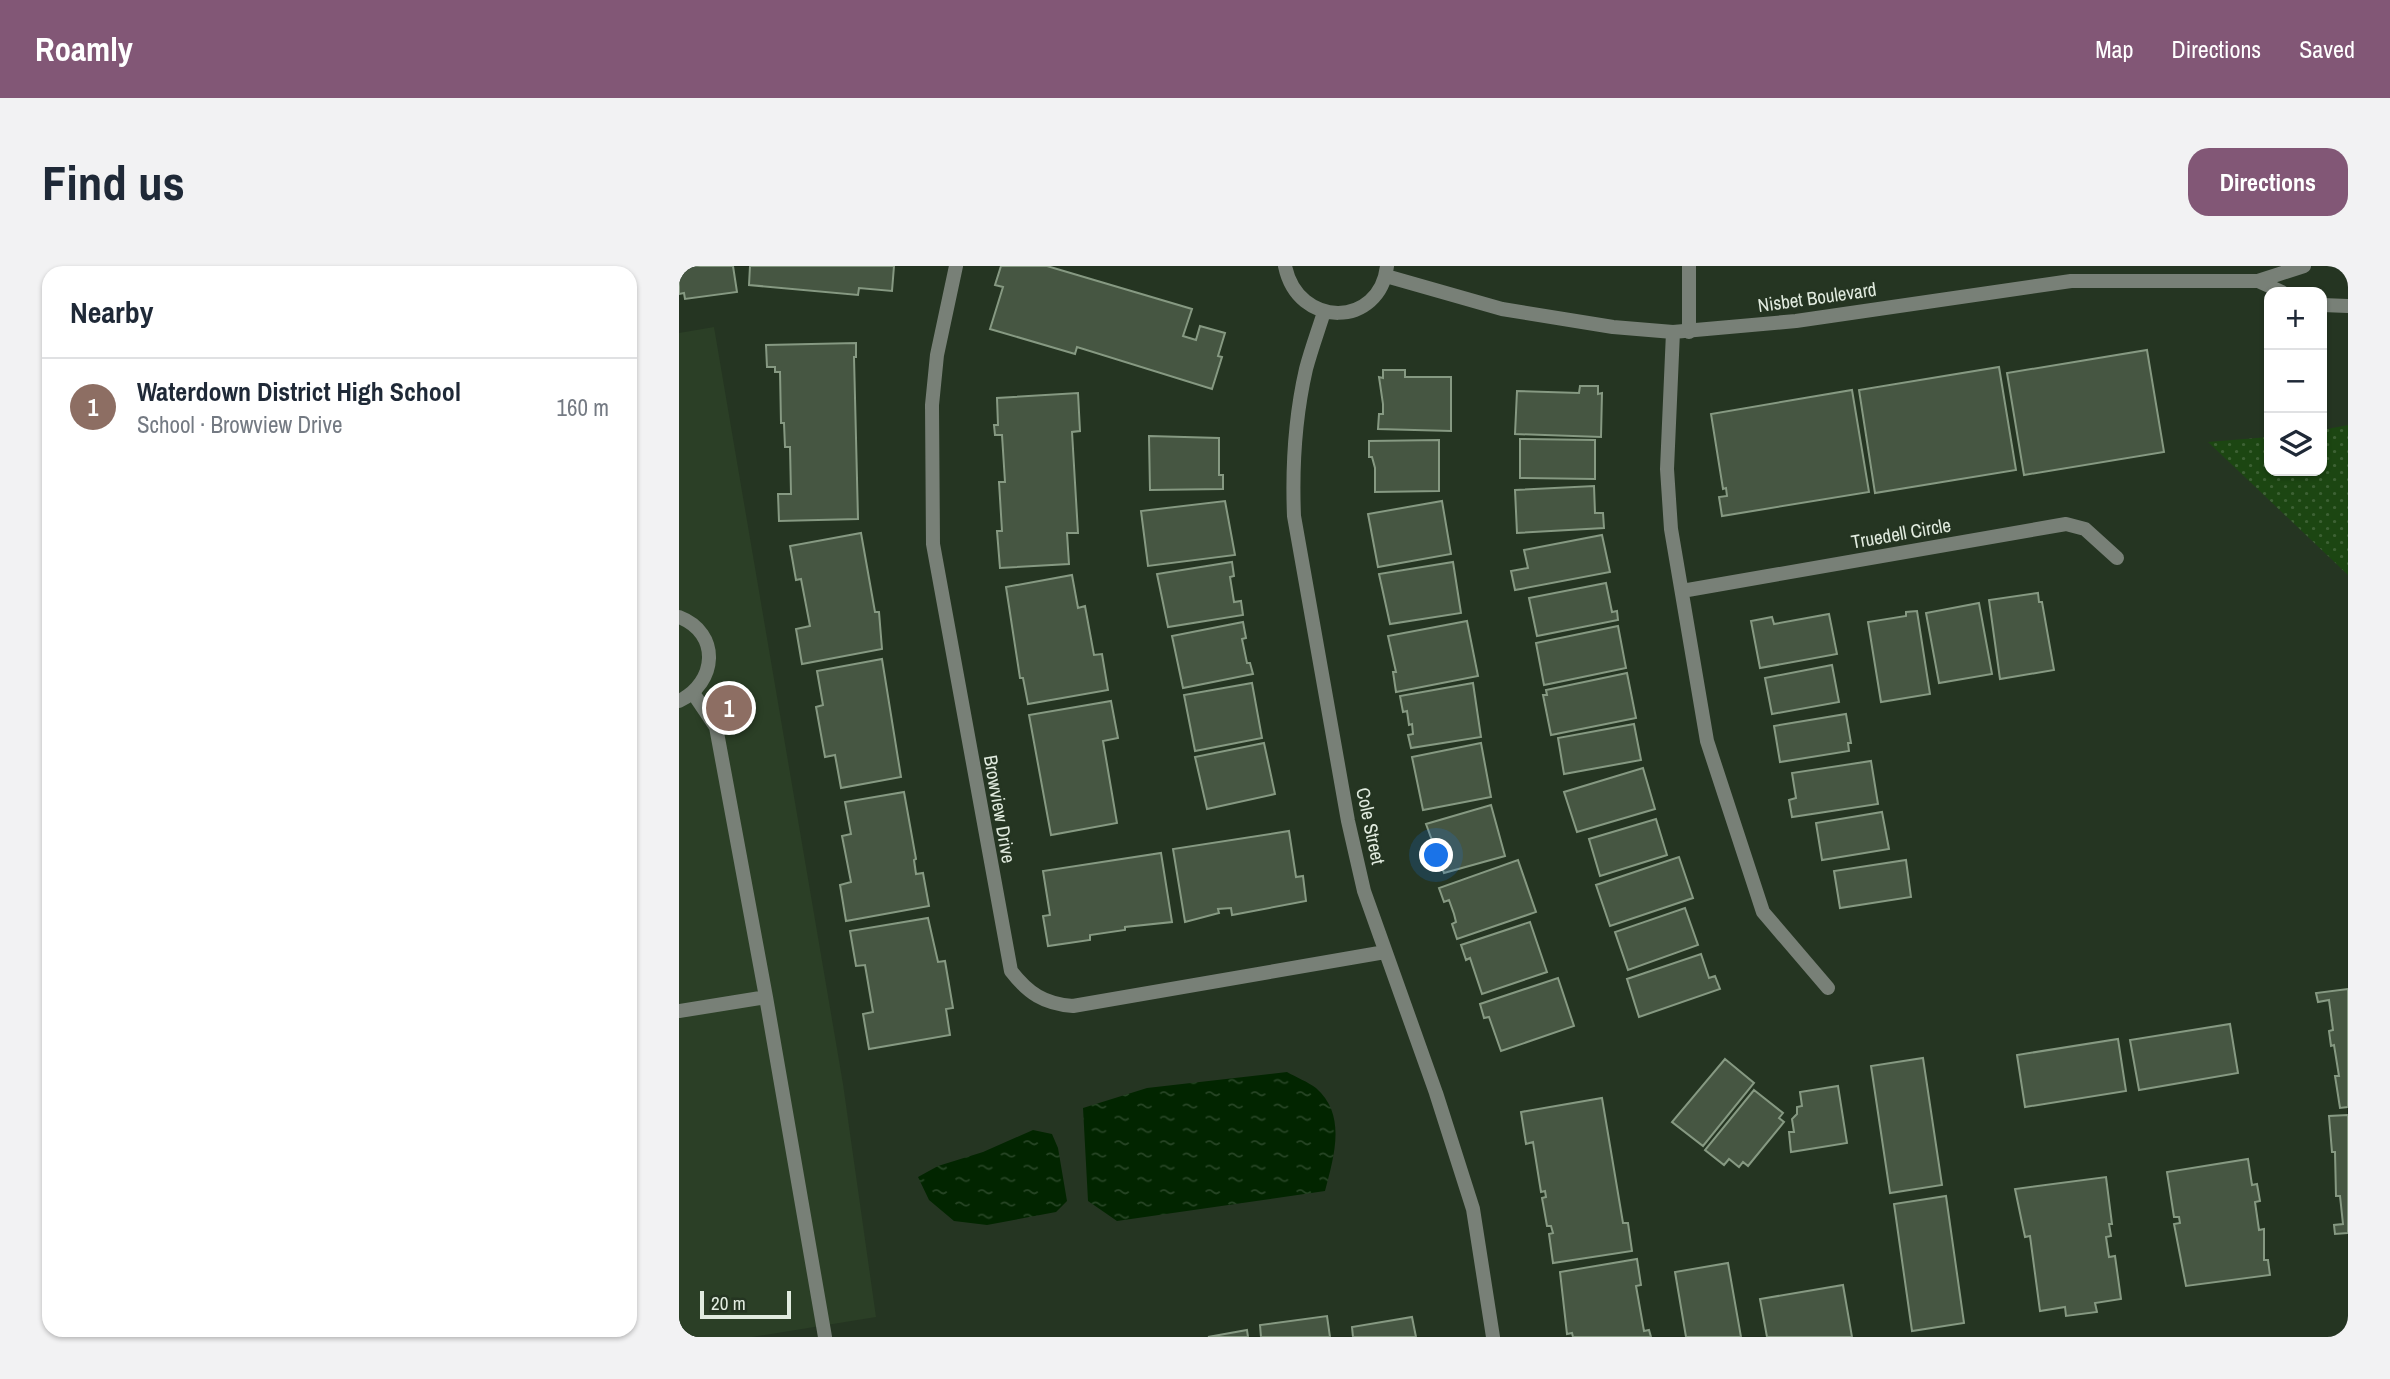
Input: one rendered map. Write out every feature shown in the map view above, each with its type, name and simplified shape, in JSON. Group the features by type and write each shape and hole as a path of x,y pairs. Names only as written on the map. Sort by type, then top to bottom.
{"street":[{"name":"Browview Drive","path":"956,266 937,355 932,405 933,544 1011,971 1024,988 1039,999 1056,1005 1073,1006 1385,951"},
{"path":"1285,266 1289,282 1297,296 1324,312 1340,313 1355,310 1369,302 1380,290 1386,271"},
{"path":"1689,266 1689,332"},
{"name":"Nisbet Boulevard","path":"1386,271 1502,309 1613,327 1689,332 1796,321 2033,285 2071,281 2257,281 2304,266"},
{"name":"Nisbet Boulevard","path":"2257,281 2271,287"},
{"path":"2327,305 2348,306"},
{"name":"Cole Street","path":"1324,312 1306,369 1297,426 1292,474 1294,516 1364,891 1436,1093 1473,1209 1493,1337"},
{"path":"1673,332 1667,469 1671,529 1707,741 1763,912 1828,988"},
{"name":"Truedell Circle","path":"1682,592 2066,524 2085,529 2117,558"},
{"path":"679,617 695,625 709,652 709,667 703,682 693,694 679,701"},
{"path":"693,694 716,727 825,1337"},
{"path":"679,1011 766,997"}],"shaded area":[{"path":"714,327 843,1084 876,1317 752,1337 679,1337 679,333"},
{"path":"2348,425 2348,575 2208,442 2264,437 2264,476 2327,476 2327,429"}],"water":[{"path":"1287,1072 1316,1088 1332,1111 1335,1123 1334,1150 1325,1191 1117,1221 1088,1201 1083,1108 1147,1088"},
{"path":"1033,1130 1052,1134 1058,1148 1067,1201 1056,1212 987,1225 954,1221 929,1200 918,1177 938,1166 983,1152"}],"building":[{"path":"679,266 733,266 737,292 685,299 684,293 679,294"},
{"path":"750,266 894,266 892,291 859,288 858,295 749,285"},
{"path":"1001,266 1047,266 1192,309 1183,336 1196,340 1200,326 1225,333 1218,356 1222,357 1212,389 1077,347 1075,354 990,329 1003,287 995,285"},
{"path":"856,343 854,357 858,519 779,521 778,494 791,494 790,447 785,447 784,423 781,423 780,372 775,372 775,367 767,367 766,345"},
{"path":"2147,350 2164,452 2024,475 2007,373"},
{"path":"1999,367 2016,470 1875,493 1859,390"},
{"path":"1383,370 1405,370 1405,377 1451,377 1451,431 1378,429 1379,414 1383,414 1379,377 1383,378"},
{"path":"1580,386 1598,386 1598,394 1602,393 1601,437 1515,434 1517,391 1579,393"},
{"path":"1852,390 1869,492 1722,516 1719,497 1727,496 1726,488 1723,489 1711,414"},
{"path":"1078,393 1080,431 1072,432 1078,533 1067,533 1069,564 1000,568 997,531 1002,531 999,482 1005,482 1002,435 995,435 994,425 998,425 997,398"},
{"path":"1149,436 1219,438 1219,475 1223,475 1223,489 1150,490"},
{"path":"1520,439 1595,440 1595,479 1520,478"},
{"path":"1439,440 1439,491 1375,492 1375,468 1372,457 1369,457 1369,441"},
{"path":"1594,486 1595,513 1603,513 1604,528 1517,533 1515,490"},
{"path":"1225,501 1235,555 1148,566 1141,511"},
{"path":"1442,501 1451,554 1378,567 1368,514"},
{"path":"861,533 875,612 879,612 882,649 802,664 796,629 810,626 801,579 796,580 790,546"},
{"path":"1602,535 1610,572 1515,590 1511,571 1528,568 1524,550"},
{"path":"1232,562 1234,576 1230,577 1234,602 1241,601 1243,615 1168,627 1157,574"},
{"path":"1453,562 1461,613 1390,624 1379,574"},
{"path":"1072,575 1078,608 1085,606 1094,655 1102,654 1108,690 1028,704 1023,678 1020,678 1006,587"},
{"path":"1606,583 1612,612 1617,611 1618,620 1537,636 1529,598"},
{"path":"2038,593 2054,670 2000,679 1989,600"},
{"path":"1979,603 1992,674 1939,683 1926,613"},
{"path":"1917,611 1930,694 1881,702 1868,622 1906,616 1906,612"},
{"path":"1829,614 1837,654 1760,668 1751,621 1772,617 1774,624"},
{"path":"1467,621 1478,676 1396,692 1393,672 1396,672 1388,636"},
{"path":"1243,622 1246,638 1242,639 1247,663 1250,663 1253,674 1183,688 1172,636"},
{"path":"1618,626 1626,668 1544,685 1536,643"},
{"path":"882,659 901,777 841,788 835,755 825,757 816,707 823,705 817,671"},
{"path":"1832,665 1839,702 1772,714 1765,678"},
{"path":"1627,673 1636,718 1551,735 1543,695 1547,695 1546,690"},
{"path":"1252,683 1262,738 1195,751 1184,695"},
{"path":"1473,683 1481,737 1411,748 1408,735 1413,734 1412,724 1409,725 1407,711 1403,712 1400,696"},
{"path":"1111,701 1118,738 1103,741 1117,823 1051,835 1029,715"},
{"path":"1846,714 1851,743 1848,743 1849,751 1780,762 1774,726"},
{"path":"1634,724 1641,760 1564,774 1558,738"},
{"path":"1264,743 1275,794 1207,809 1195,757"},
{"path":"1481,743 1491,797 1423,810 1412,757"},
{"path":"1871,761 1878,804 1792,817 1789,800 1796,798 1792,773"},
{"path":"1643,768 1655,809 1577,832 1564,792"},
{"path":"904,792 916,859 916,874 923,873 929,906 846,921 840,885 851,882 842,836 851,834 845,802"},
{"path":"1491,805 1505,856 1444,873 1426,824"},
{"path":"1882,812 1889,849 1822,860 1816,823"},
{"path":"1656,819 1667,855 1600,876 1589,839"},
{"path":"1289,831 1296,877 1303,876 1306,901 1232,915 1231,908 1218,909 1219,913 1185,922 1173,849"},
{"path":"1161,853 1172,922 1125,927 1125,930 1090,935 1090,940 1048,946 1043,916 1050,915 1043,871"},
{"path":"1679,857 1693,898 1610,926 1596,885"},
{"path":"1518,860 1536,912 1457,939 1452,924 1456,922 1454,914 1449,900 1444,902 1439,888"},
{"path":"1906,860 1911,897 1840,908 1834,871"},
{"path":"1685,908 1698,945 1628,970 1615,932"},
{"path":"928,918 938,962 945,961 953,1008 946,1009 950,1035 869,1049 863,1014 873,1012 865,965 856,966 850,931"},
{"path":"1530,922 1547,972 1482,994 1470,958 1466,960 1461,945"},
{"path":"1701,954 1709,978 1715,976 1720,989 1639,1017 1627,979"},
{"path":"1558,978 1574,1026 1501,1051 1489,1017 1484,1018 1480,1004"},
{"path":"2348,989 2348,1107 2340,1108 2335,1076 2339,1076 2329,1031 2333,1030 2329,1000 2318,1002 2316,993"},
{"path":"2230,1024 2238,1073 2139,1090 2130,1040"},
{"path":"2118,1039 2126,1091 2025,1107 2017,1055"},
{"path":"1923,1058 1942,1185 1890,1193 1871,1066"},
{"path":"1725,1059 1754,1083 1703,1146 1672,1122"},
{"path":"1838,1086 1847,1143 1791,1152 1789,1132 1794,1132 1792,1119 1797,1114 1797,1107 1802,1106 1800,1092"},
{"path":"1754,1090 1783,1113 1779,1118 1784,1122 1748,1166 1743,1162 1739,1167 1729,1159 1724,1165 1705,1150"},
{"path":"1602,1098 1623,1223 1628,1223 1632,1251 1553,1263 1549,1234 1553,1233 1551,1226 1547,1226 1542,1198 1546,1197 1545,1191 1541,1192 1533,1142 1526,1144 1521,1112"},
{"path":"2348,1115 2348,1233 2335,1234 2334,1225 2343,1224 2340,1196 2336,1196 2335,1152 2332,1152 2329,1116"},
{"path":"2248,1159 2252,1185 2257,1184 2260,1201 2255,1202 2259,1230 2264,1229 2264,1260 2268,1260 2270,1275 2186,1286 2174,1224 2180,1223 2179,1217 2174,1217 2167,1172"},
{"path":"2106,1177 2112,1224 2109,1224 2111,1236 2106,1237 2109,1257 2115,1256 2121,1299 2095,1303 2097,1312 2066,1316 2065,1307 2040,1311 2030,1236 2025,1237 2015,1189"},
{"path":"1946,1196 1964,1323 1912,1331 1894,1204"},
{"path":"1637,1259 1641,1285 1636,1286 1644,1331 1649,1330 1651,1337 1573,1337 1572,1333 1567,1334 1560,1272"},
{"path":"1728,1263 1741,1337 1686,1337 1675,1272"},
{"path":"1843,1285 1852,1337 1767,1337 1760,1299"},
{"path":"1327,1316 1330,1337 1261,1337 1260,1325"},
{"path":"1412,1317 1416,1337 1353,1337 1352,1327"},
{"path":"1247,1330 1248,1337 1208,1337"}],"place":[{"name":"Waterdown District High School","path":"729,708"}]}
